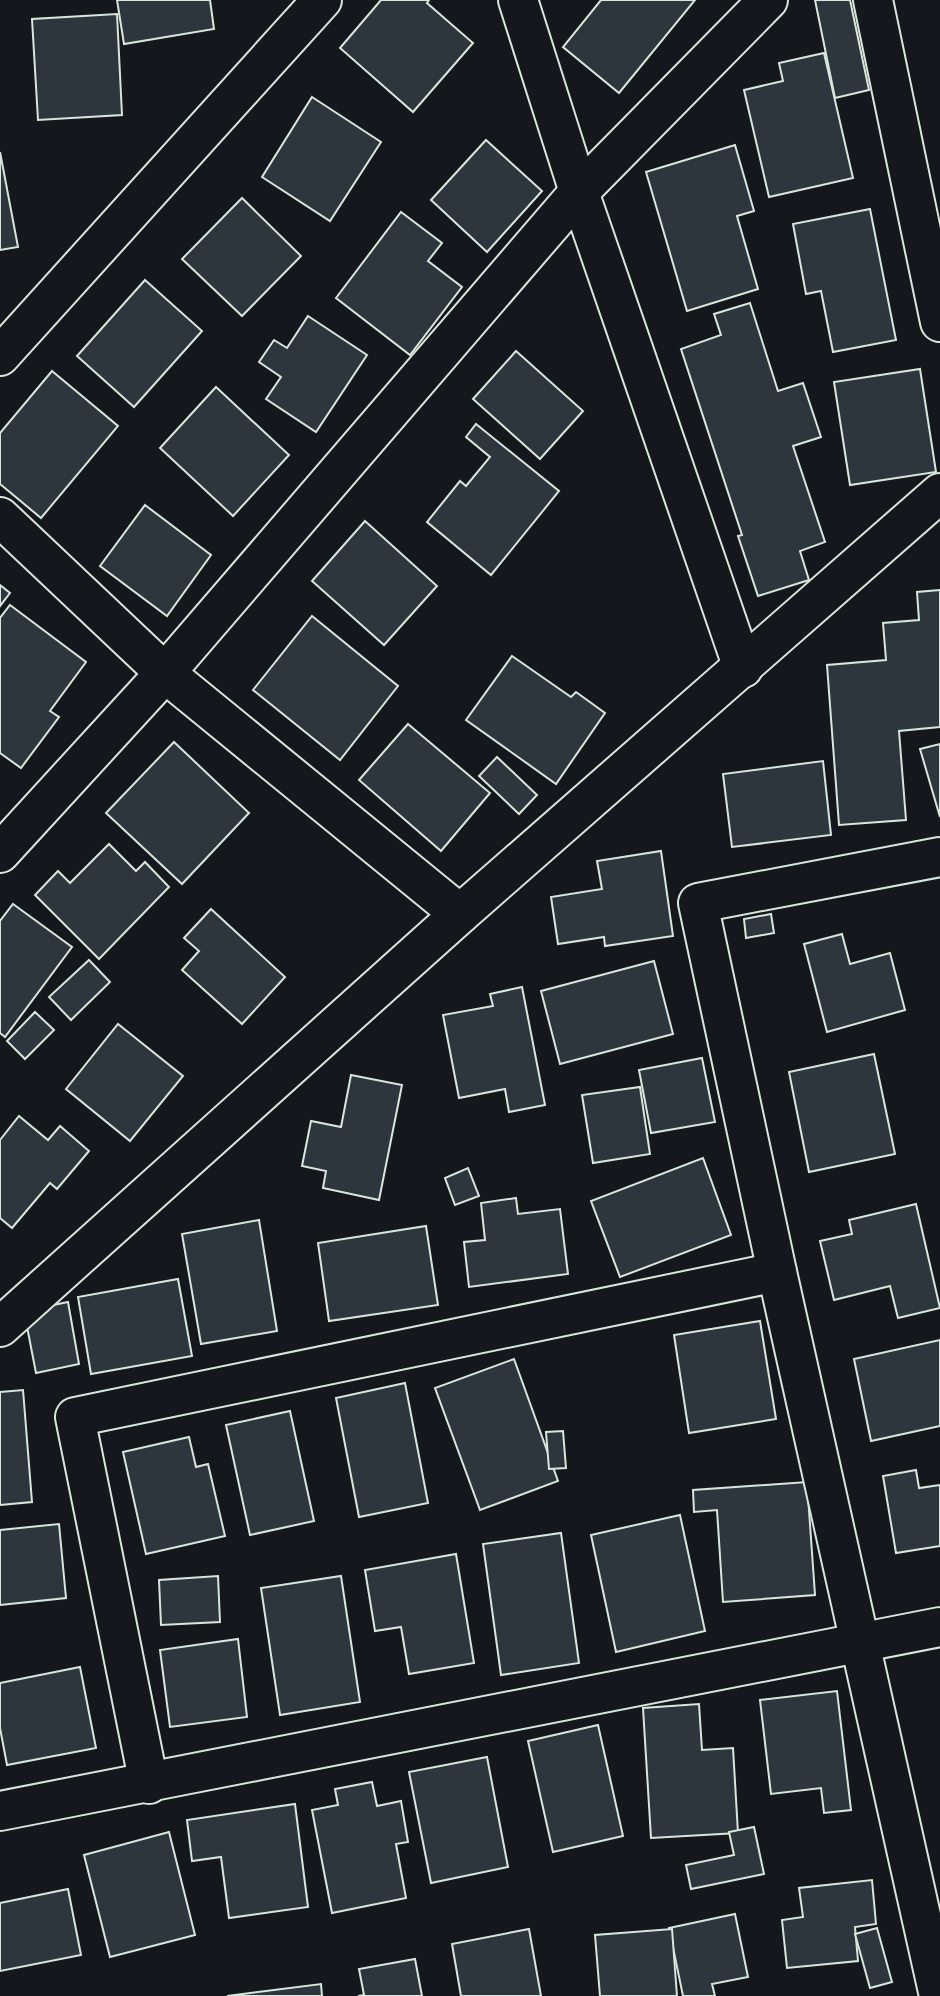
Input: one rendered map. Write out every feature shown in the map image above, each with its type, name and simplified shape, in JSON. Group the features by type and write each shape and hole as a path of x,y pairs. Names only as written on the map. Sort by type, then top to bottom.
{"street":[{"path":"0,356 322,0"},
{"path":"518,0 579,192 743,668"},
{"path":"0,853 165,673 579,192 768,0"},
{"path":"873,0 940,322"},
{"path":"0,1327 460,914 940,493"},
{"path":"0,517 165,673 460,914"},
{"path":"939,1996 776,1272 698,903 940,857"},
{"path":"149,1784 75,1417 776,1272"},
{"path":"0,1811 149,1784 940,1627"}],"building":[{"path":"117,0 210,0 214,29 124,44"},
{"path":"381,0 429,0 427,3 473,43 413,112 340,48"},
{"path":"601,0 695,0 619,93 563,47"},
{"path":"815,0 850,0 869,90 835,98"},
{"path":"117,14 122,115 38,120 32,19"},
{"path":"824,53 853,178 769,197 744,90 783,81 779,63"},
{"path":"312,97 381,142 330,221 262,177"},
{"path":"486,140 542,191 487,252 431,200"},
{"path":"735,145 754,211 737,216 758,289 687,311 646,172"},
{"path":"0,152 18,247 0,250"},
{"path":"242,198 301,256 242,316 182,259"},
{"path":"870,209 896,340 833,352 821,291 806,294 793,224"},
{"path":"401,212 442,243 428,261 462,287 410,355 336,298"},
{"path":"145,280 202,331 134,407 77,356"},
{"path":"750,303 778,391 803,383 821,437 793,446 825,542 800,551 809,580 758,596 738,536 742,535 681,349 721,335 714,314"},
{"path":"308,316 367,355 316,432 266,399 281,377 259,362 274,340 287,348"},
{"path":"516,351 583,411 540,459 473,399"},
{"path":"920,369 936,472 850,485 834,382"},
{"path":"52,371 118,426 41,518 0,484 0,433"},
{"path":"216,387 289,455 233,516 160,448"},
{"path":"476,424 559,491 491,575 427,522 460,481 466,486 490,457 466,437"},
{"path":"145,505 211,555 167,616 100,566"},
{"path":"365,521 437,586 384,645 312,581"},
{"path":"0,585 10,593 0,606"},
{"path":"940,590 940,727 899,731 906,820 839,825 827,665 886,660 883,623 919,620 917,592"},
{"path":"10,605 86,662 50,711 59,717 21,768 0,753 0,618"},
{"path":"312,616 398,686 340,760 253,690"},
{"path":"512,656 571,697 576,692 605,713 556,784 466,720"},
{"path":"408,724 490,793 441,851 359,780"},
{"path":"174,742 249,813 182,884 106,813"},
{"path":"940,744 940,817 920,749"},
{"path":"497,757 537,795 519,814 479,776"},
{"path":"823,761 831,835 732,847 723,774"},
{"path":"109,844 136,871 145,862 169,887 99,959 35,895 58,871 70,883"},
{"path":"661,851 673,936 605,946 604,937 558,944 551,897 602,889 597,861"},
{"path":"13,904 72,947 5,1037 0,1033 0,921"},
{"path":"211,909 285,977 242,1024 182,970 199,951 184,938"},
{"path":"771,914 774,933 746,938 744,919"},
{"path":"842,934 850,964 890,953 905,1010 827,1032 804,944"},
{"path":"89,960 110,982 71,1020 49,997"},
{"path":"654,961 673,1034 560,1064 541,991"},
{"path":"522,987 545,1105 509,1112 505,1089 459,1098 443,1015 493,1006 490,994"},
{"path":"35,1012 54,1030 25,1059 7,1041"},
{"path":"118,1024 183,1076 130,1141 66,1089"},
{"path":"874,1054 895,1154 809,1172 789,1072"},
{"path":"702,1058 715,1122 651,1133 639,1070"},
{"path":"351,1075 402,1085 379,1200 323,1188 326,1171 302,1166 311,1121 341,1127"},
{"path":"640,1087 650,1154 593,1163 582,1095"},
{"path":"19,1116 48,1140 60,1126 89,1151 57,1189 50,1183 12,1228 0,1218 0,1140"},
{"path":"703,1158 731,1235 620,1277 591,1201"},
{"path":"468,1168 479,1196 455,1205 445,1178"},
{"path":"516,1198 518,1214 560,1209 568,1274 469,1287 464,1242 485,1240 481,1203"},
{"path":"916,1204 940,1308 898,1318 890,1286 834,1300 820,1241 852,1234 849,1220"},
{"path":"259,1220 277,1331 201,1344 182,1234"},
{"path":"426,1226 438,1305 329,1321 318,1243"},
{"path":"178,1279 192,1356 91,1374 78,1297"},
{"path":"68,1302 79,1364 36,1373 24,1311"},
{"path":"760,1321 776,1419 689,1433 674,1335"},
{"path":"940,1340 940,1426 871,1441 854,1359"},
{"path":"514,1359 558,1481 480,1510 435,1388"},
{"path":"405,1383 428,1503 359,1517 336,1398"},
{"path":"23,1390 32,1502 0,1505 0,1392"},
{"path":"290,1411 314,1521 250,1535 226,1425"},
{"path":"563,1431 566,1468 549,1469 546,1432"},
{"path":"189,1437 196,1467 208,1464 225,1536 146,1554 123,1452"},
{"path":"916,1470 919,1488 940,1485 940,1546 896,1553 883,1476"},
{"path":"807,1482 815,1595 723,1602 717,1510 694,1512 693,1490"},
{"path":"680,1515 705,1631 616,1652 591,1535"},
{"path":"59,1524 66,1598 0,1605 0,1530"},
{"path":"561,1533 579,1663 501,1675 483,1544"},
{"path":"456,1554 474,1663 409,1674 401,1627 375,1631 365,1570"},
{"path":"218,1576 220,1622 161,1625 159,1580"},
{"path":"341,1576 360,1702 280,1715 261,1588"},
{"path":"238,1639 247,1717 170,1727 160,1650"},
{"path":"80,1667 96,1748 7,1765 0,1728 0,1683"},
{"path":"837,1691 851,1810 824,1813 821,1788 771,1794 760,1700"},
{"path":"699,1704 702,1750 733,1748 738,1833 651,1838 643,1708"},
{"path":"598,1725 623,1836 553,1852 528,1741"},
{"path":"487,1757 508,1867 431,1883 409,1772"},
{"path":"372,1782 377,1806 401,1801 408,1842 396,1844 406,1898 332,1913 312,1810 338,1805 335,1789"},
{"path":"295,1804 308,1907 229,1918 221,1857 192,1861 187,1820"},
{"path":"754,1827 764,1874 691,1889 686,1865 734,1855 729,1832"},
{"path":"169,1832 195,1935 110,1957 84,1855"},
{"path":"872,1880 876,1924 855,1927 858,1961 787,1968 782,1920 803,1917 799,1888"},
{"path":"68,1889 81,1955 0,1971 0,1903"},
{"path":"735,1914 748,1977 712,1984 715,1996 683,1996 669,1928"},
{"path":"877,1928 892,1982 870,1988 855,1934"},
{"path":"529,1929 541,1996 461,1996 452,1944"},
{"path":"672,1929 677,1996 600,1996 595,1935"},
{"path":"415,1959 422,1996 358,1996 364,1995 359,1969"},
{"path":"321,1984 322,1996 227,1996"}]}
